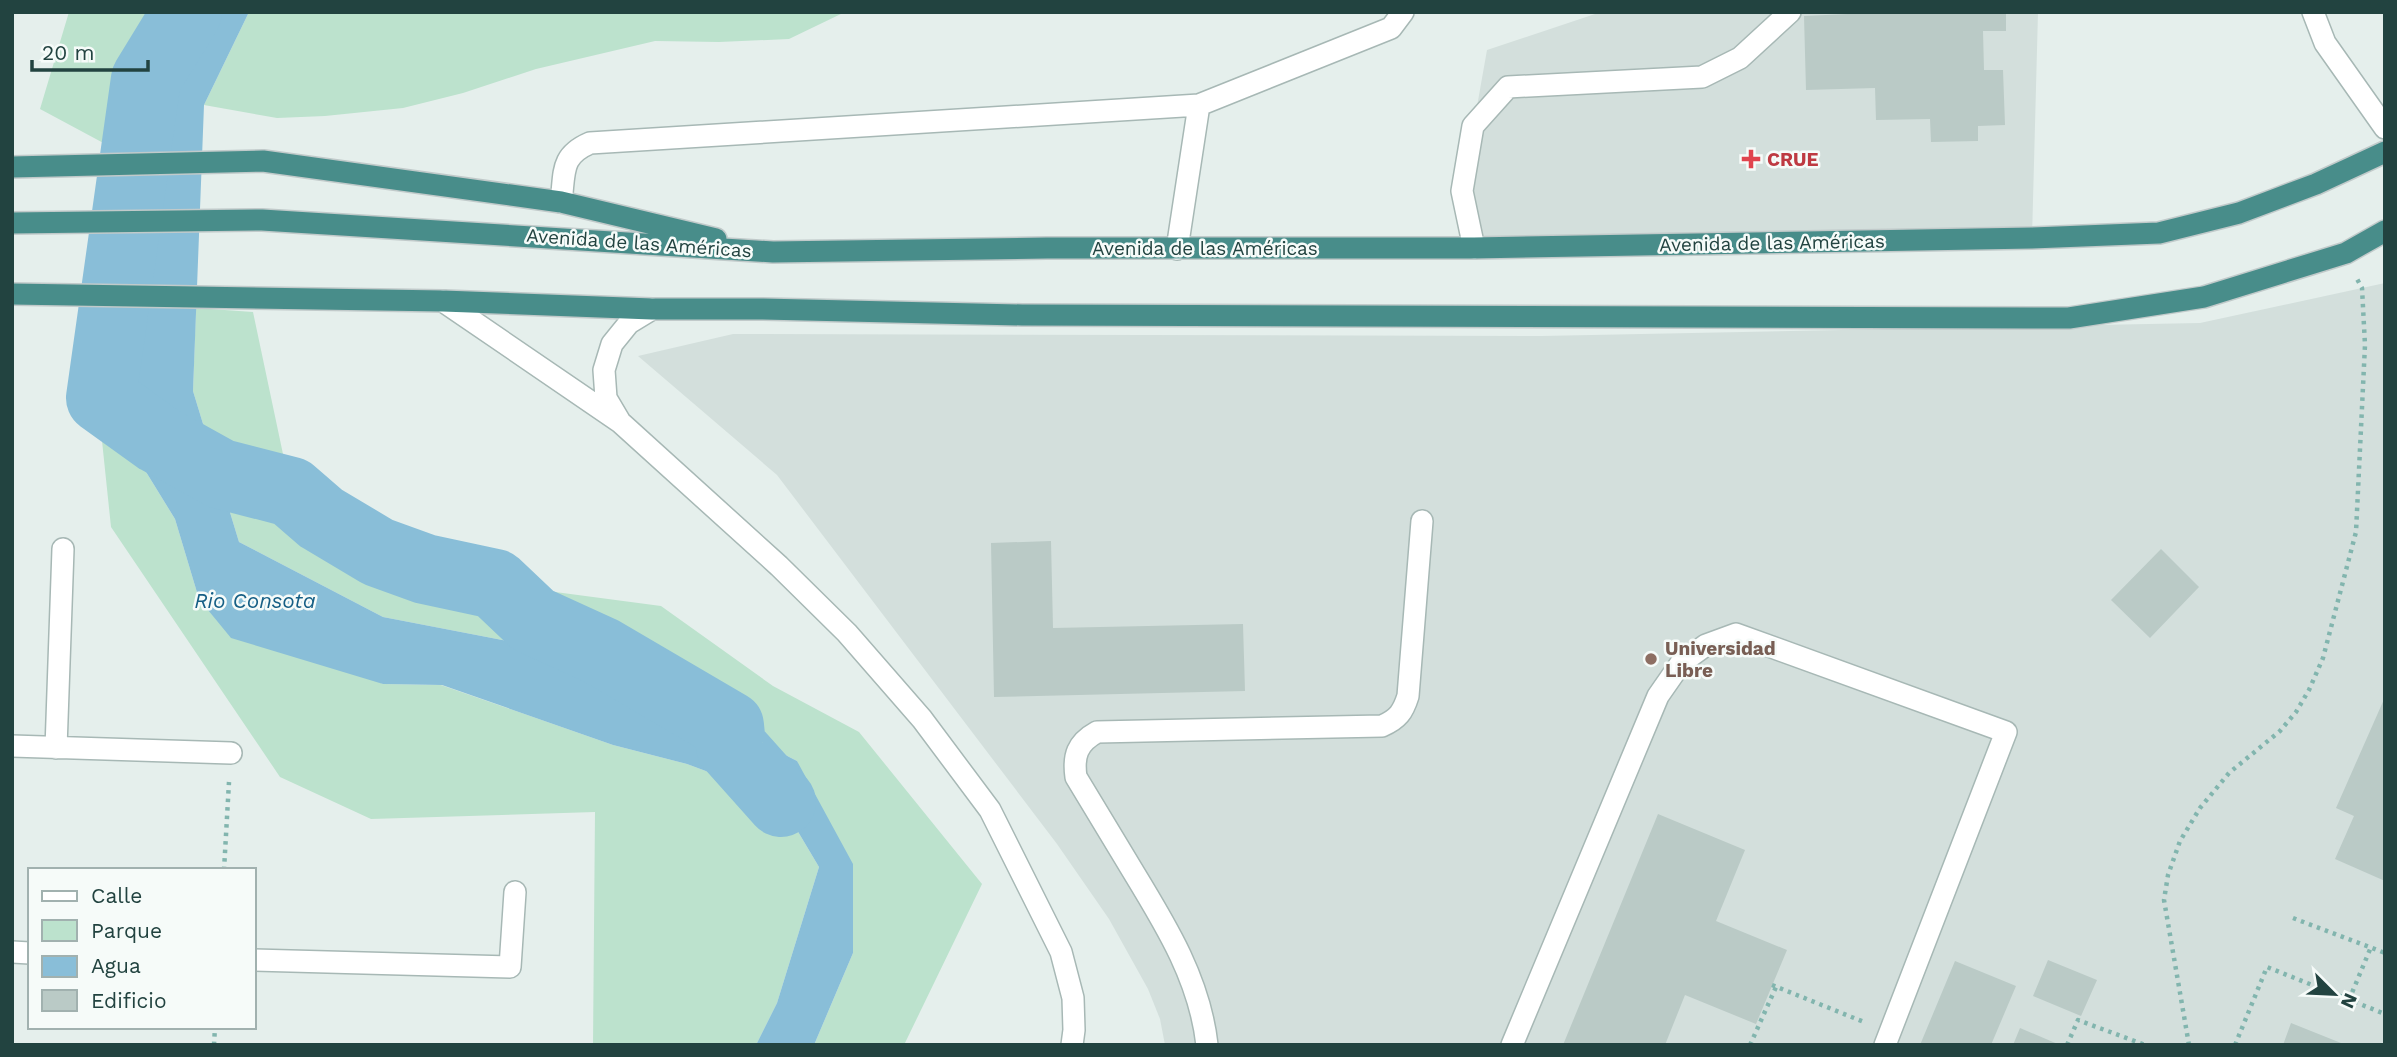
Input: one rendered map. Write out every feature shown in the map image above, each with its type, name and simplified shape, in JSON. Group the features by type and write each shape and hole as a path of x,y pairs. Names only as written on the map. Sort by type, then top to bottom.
{"highway":[{"name":"Avenida de las Américas","path":"12,223 262,220 773,252 1047,248 1474,248 2018,239 2159,233 2239,213 2316,184 2385,152"},
{"path":"12,167 264,161 561,202 773,252"},
{"path":"12,294 1022,315 2069,318 2204,297 2346,253 2385,231"}],"street":[{"path":"561,202 567,160 576,149 590,143 1199,105 1391,27 1403,12"},
{"path":"1474,248 1462,191 1473,127 1508,87 1702,78 1740,58 1790,12"},
{"path":"2313,12 2325,43 2385,128"},
{"path":"1177,248 1199,105"},
{"path":"443,301 620,422 779,566 848,633 922,719 990,810 1061,952 1073,998 1072,1045"},
{"path":"620,422 607,398 604,370 612,344 629,323 652,309"},
{"path":"1208,1045 1187,968 1165,924 1076,777 1074,763 1077,748 1086,738 1097,732 1382,726 1395,720 1404,710 1408,696 1422,521"},
{"path":"56,748 63,549"},
{"path":"1512,1045 1658,696 1681,663 1706,645 1736,634 2006,732 1887,1039"},
{"path":"12,746 231,753"},
{"path":"256,960 510,967 515,892"}],"path":[{"path":"2189,1045 2164,900 2168,875 2180,841 2200,807 2229,773 2280,731 2296,712 2323,658 2356,532 2365,345 2362,288"},
{"path":"224,868 231,753"},
{"path":"2293,918 2385,953"},
{"path":"2349,1000 2371,947"},
{"path":"2235,1045 2267,967 2385,1014"},
{"path":"1750,1045 1774,986 1887,1039"},
{"path":"2067,1045 2078,1020 2145,1045"}],"shaded area":[{"name":"CRUE","path":"1601,12 2038,12 2032,238 1474,248 1462,191 1487,50"},
{"name":"Universidad Libre","path":"2385,283 2385,1045 1165,1045 1160,1019 1148,989 1109,919 1057,844 777,475 638,356 733,334 1541,336 2200,323"}],"green space":[{"path":"69,12 213,12 141,149 109,146 40,109"},
{"path":"249,12 845,12 789,39 655,41 536,69 463,93 403,108 277,118 204,105"},
{"path":"87,297 131,299 128,372 135,454 175,519 199,599 383,684 441,685 613,745 687,764 778,798 819,867 777,1003 756,1045 593,1045 595,812 371,819 280,777 111,527"},
{"path":"196,308 253,312 291,492 378,552 495,584 661,606 773,686 859,732 982,884 904,1045 814,1045 853,953 797,761 729,726 590,666 523,644 383,617 239,542 193,391"}],"water":[{"name":"Rio Consota","path":"213,12 249,12 204,105 193,391 239,542 383,617 523,644 590,666 729,726 797,761 853,864 853,953 814,1045 756,1045 777,1003 819,867 778,798 687,764 613,745 442,685 383,684 231,638 199,599 175,519 135,454 128,372 141,149"}],"building":[{"path":"1891,12 2006,12 2006,31 1983,31 1984,70 2003,70 2005,125 1978,126 1978,141 1931,142 1930,119 1876,120 1875,88 1806,90 1804,16"},
{"path":"1051,541 1053,628 1243,624 1245,691 994,697 991,543"},
{"path":"2161,549 2199,587 2150,638 2111,600"},
{"path":"2385,697 2385,881 2335,859 2354,816 2336,808"},
{"path":"1658,814 1745,850 1716,921 1787,950 1756,1024 1685,995 1665,1045 1563,1045"},
{"path":"2048,960 2097,980 2081,1016 2033,996"},
{"path":"1955,961 2016,986 1991,1045 1920,1045"},
{"path":"2291,1023 2346,1045 2283,1045"},
{"path":"2020,1028 2060,1045 2013,1045"}],"waterway":[{"path":"187,12 146,79 101,398 158,439 221,474 291,492 321,518 378,552 425,569 495,584 533,620 601,651 729,726 731,746 781,802"}],"place":[{"name":"CRUE","path":"1751,159"},
{"name":"Universidad Libre","path":"1651,659"}]}
